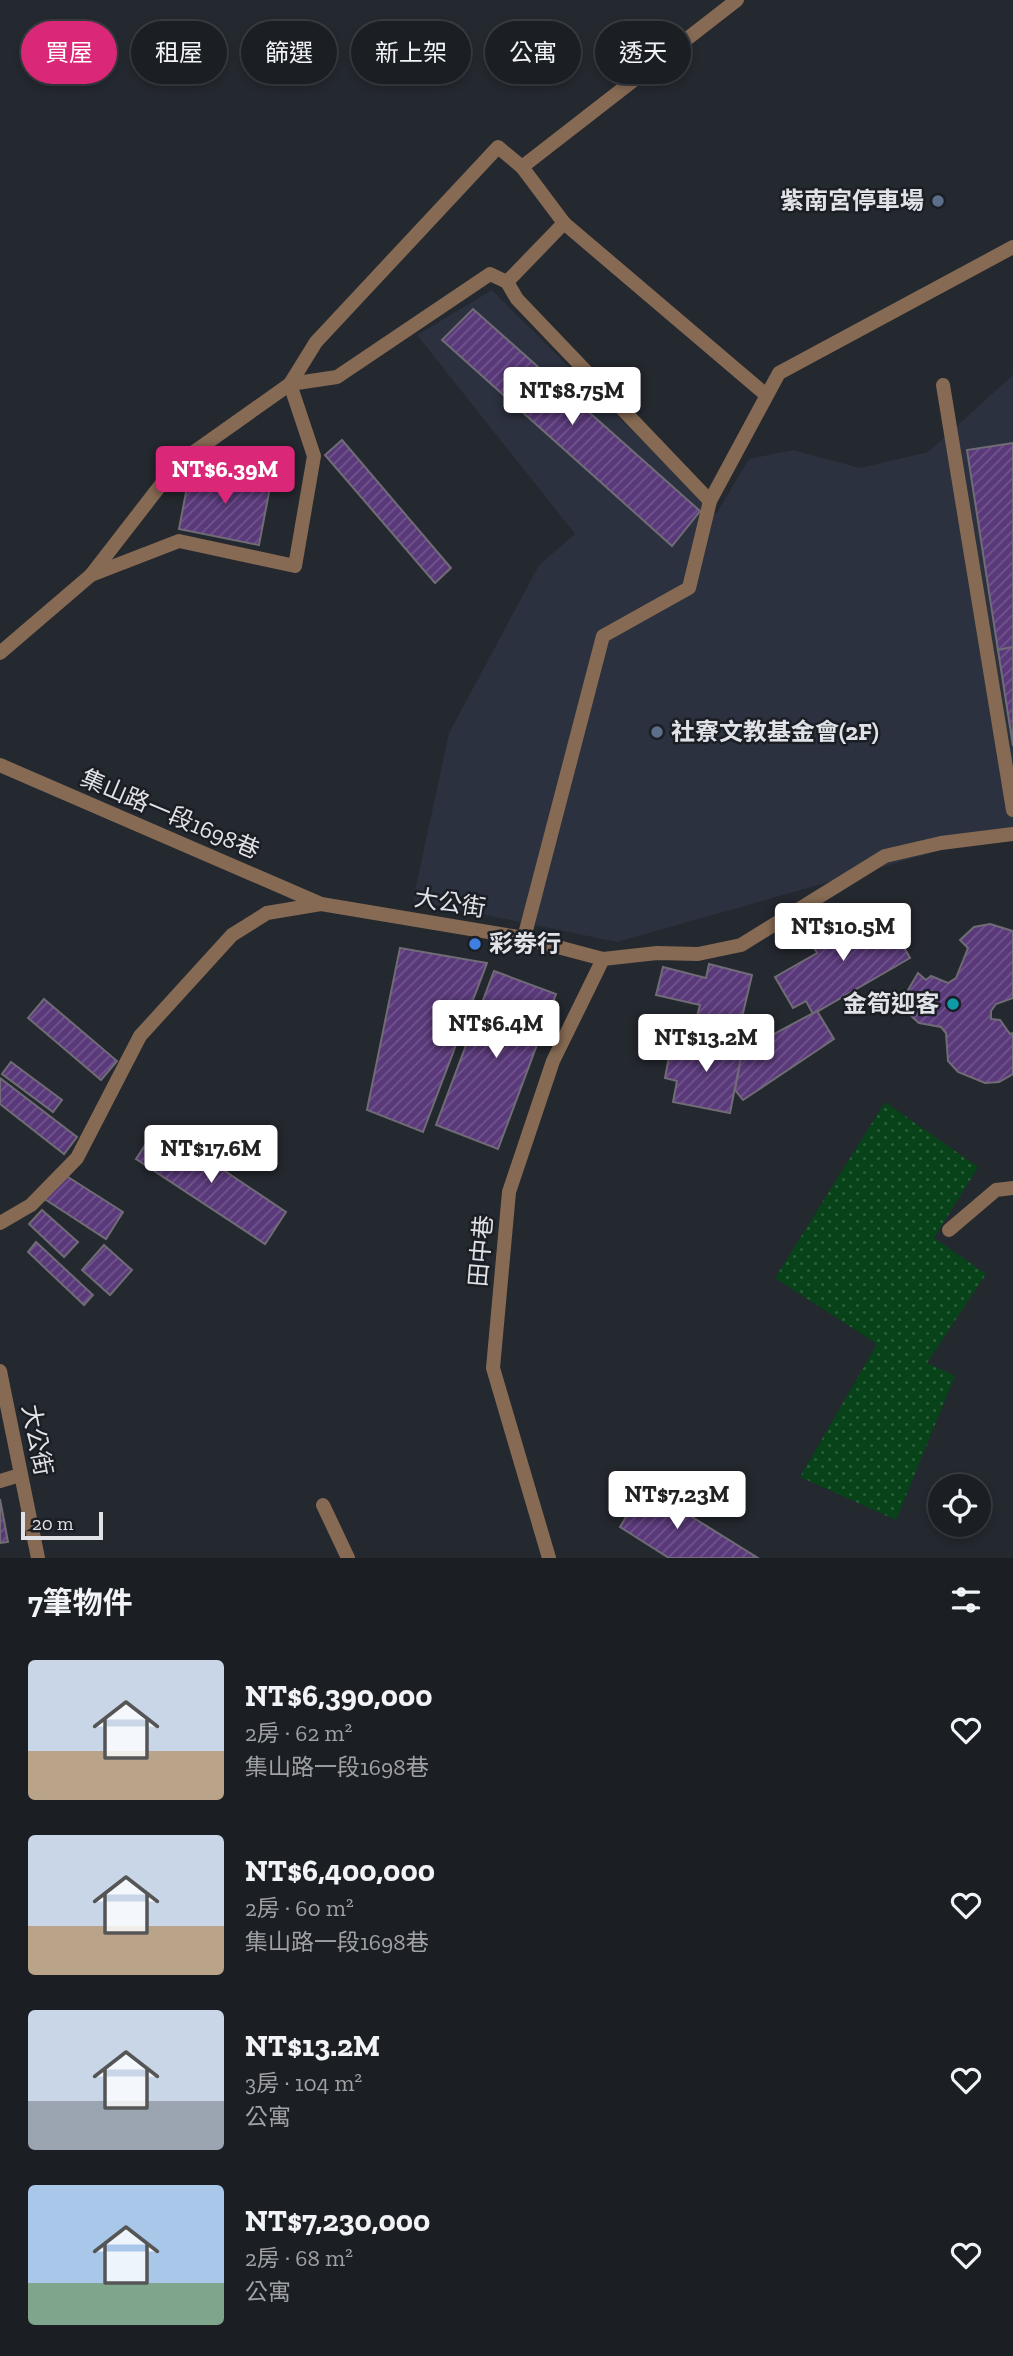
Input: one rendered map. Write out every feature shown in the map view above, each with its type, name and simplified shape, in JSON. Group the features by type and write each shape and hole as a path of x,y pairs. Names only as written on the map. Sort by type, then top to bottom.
{"street":[{"path":"522,167 737,0"},
{"path":"0,653 91,575 177,464 290,384 316,342 498,147 522,167 564,223 765,394"},
{"path":"507,282 564,223"},
{"path":"524,938 603,636 690,588 710,501 765,394 779,373 1013,247"},
{"path":"290,384 337,377 490,274 507,282 517,299 710,501"},
{"path":"91,575 178,541 295,566 314,456 290,384"},
{"path":"943,385 1013,810"},
{"name":"集山路一段1698巷","path":"0,765 321,904"},
{"name":"大公街","path":"0,1223 31,1205 77,1158 140,1035 232,935 267,913 321,904 524,938 603,958 657,953 698,954 741,944 885,856 941,844 1013,834"},
{"name":"田中巷","path":"549,1558 493,1368 509,1192 553,1061 603,958"},
{"path":"949,1230 996,1190 1013,1188"},
{"name":"大公街","path":"0,1371 38,1558"},
{"path":"0,1481 20,1475"},
{"path":"323,1505 348,1558"}],"shaded area":[{"path":"492,290 716,514 749,459 793,450 860,468 928,452 1013,375 1013,830 617,942 413,900 449,733 539,565 575,534 417,335"}],"green space":[{"path":"885,1102 978,1167 934,1238 986,1274 927,1363 955,1376 896,1520 800,1477 877,1344 775,1278"}],"building":[{"path":"473,309 700,511 672,546 442,340"},
{"path":"342,440 451,568 435,583 325,455"},
{"path":"1013,443 1013,647 998,650 967,450"},
{"path":"191,466 271,482 259,545 179,529"},
{"path":"1013,647 1013,746 998,650"},
{"path":"883,910 910,958 813,1014 806,1001 793,1008 775,977 817,953 810,940 840,922 846,931"},
{"name":"金筍迎客","path":"990,924 1013,931 1013,998 996,1004 991,1011 991,1019 1000,1020 1010,1034 1013,1033 1013,1074 999,1082 985,1083 958,1072 948,1061 946,1033 941,1027 919,1023 910,1015 907,1003 908,990 918,973 926,980 931,976 948,983 956,978 968,948 960,940 974,927"},
{"path":"400,948 487,963 423,1132 367,1110"},
{"path":"709,964 752,975 739,1030 696,1020 700,1005 656,995 663,967 706,978"},
{"path":"494,971 556,994 498,1149 436,1125"},
{"path":"44,999 117,1061 101,1080 28,1018"},
{"path":"817,1011 834,1039 743,1100 735,1090 742,1051"},
{"path":"686,1036 743,1047 730,1113 673,1102 677,1081 665,1078 669,1056 681,1058"},
{"path":"11,1062 62,1100 53,1112 2,1074"},
{"path":"0,1078 77,1137 64,1154 0,1104"},
{"path":"158,1126 286,1212 265,1244 136,1159"},
{"path":"57,1170 123,1212 106,1239 40,1196"},
{"path":"42,1210 78,1242 64,1257 29,1224"},
{"path":"36,1242 93,1295 84,1305 28,1252"},
{"path":"104,1245 132,1270 110,1295 82,1270"},
{"path":"644,1487 758,1558 669,1558 620,1527"},
{"path":"0,1499 8,1542 0,1543"}],"place":[{"name":"紫南宮停車場","path":"938,201"},
{"name":"社寮文教基金會(2F)","path":"657,732"},
{"name":"彩劵行","path":"475,944"},
{"name":"金筍迎客","path":"953,1004"}]}
